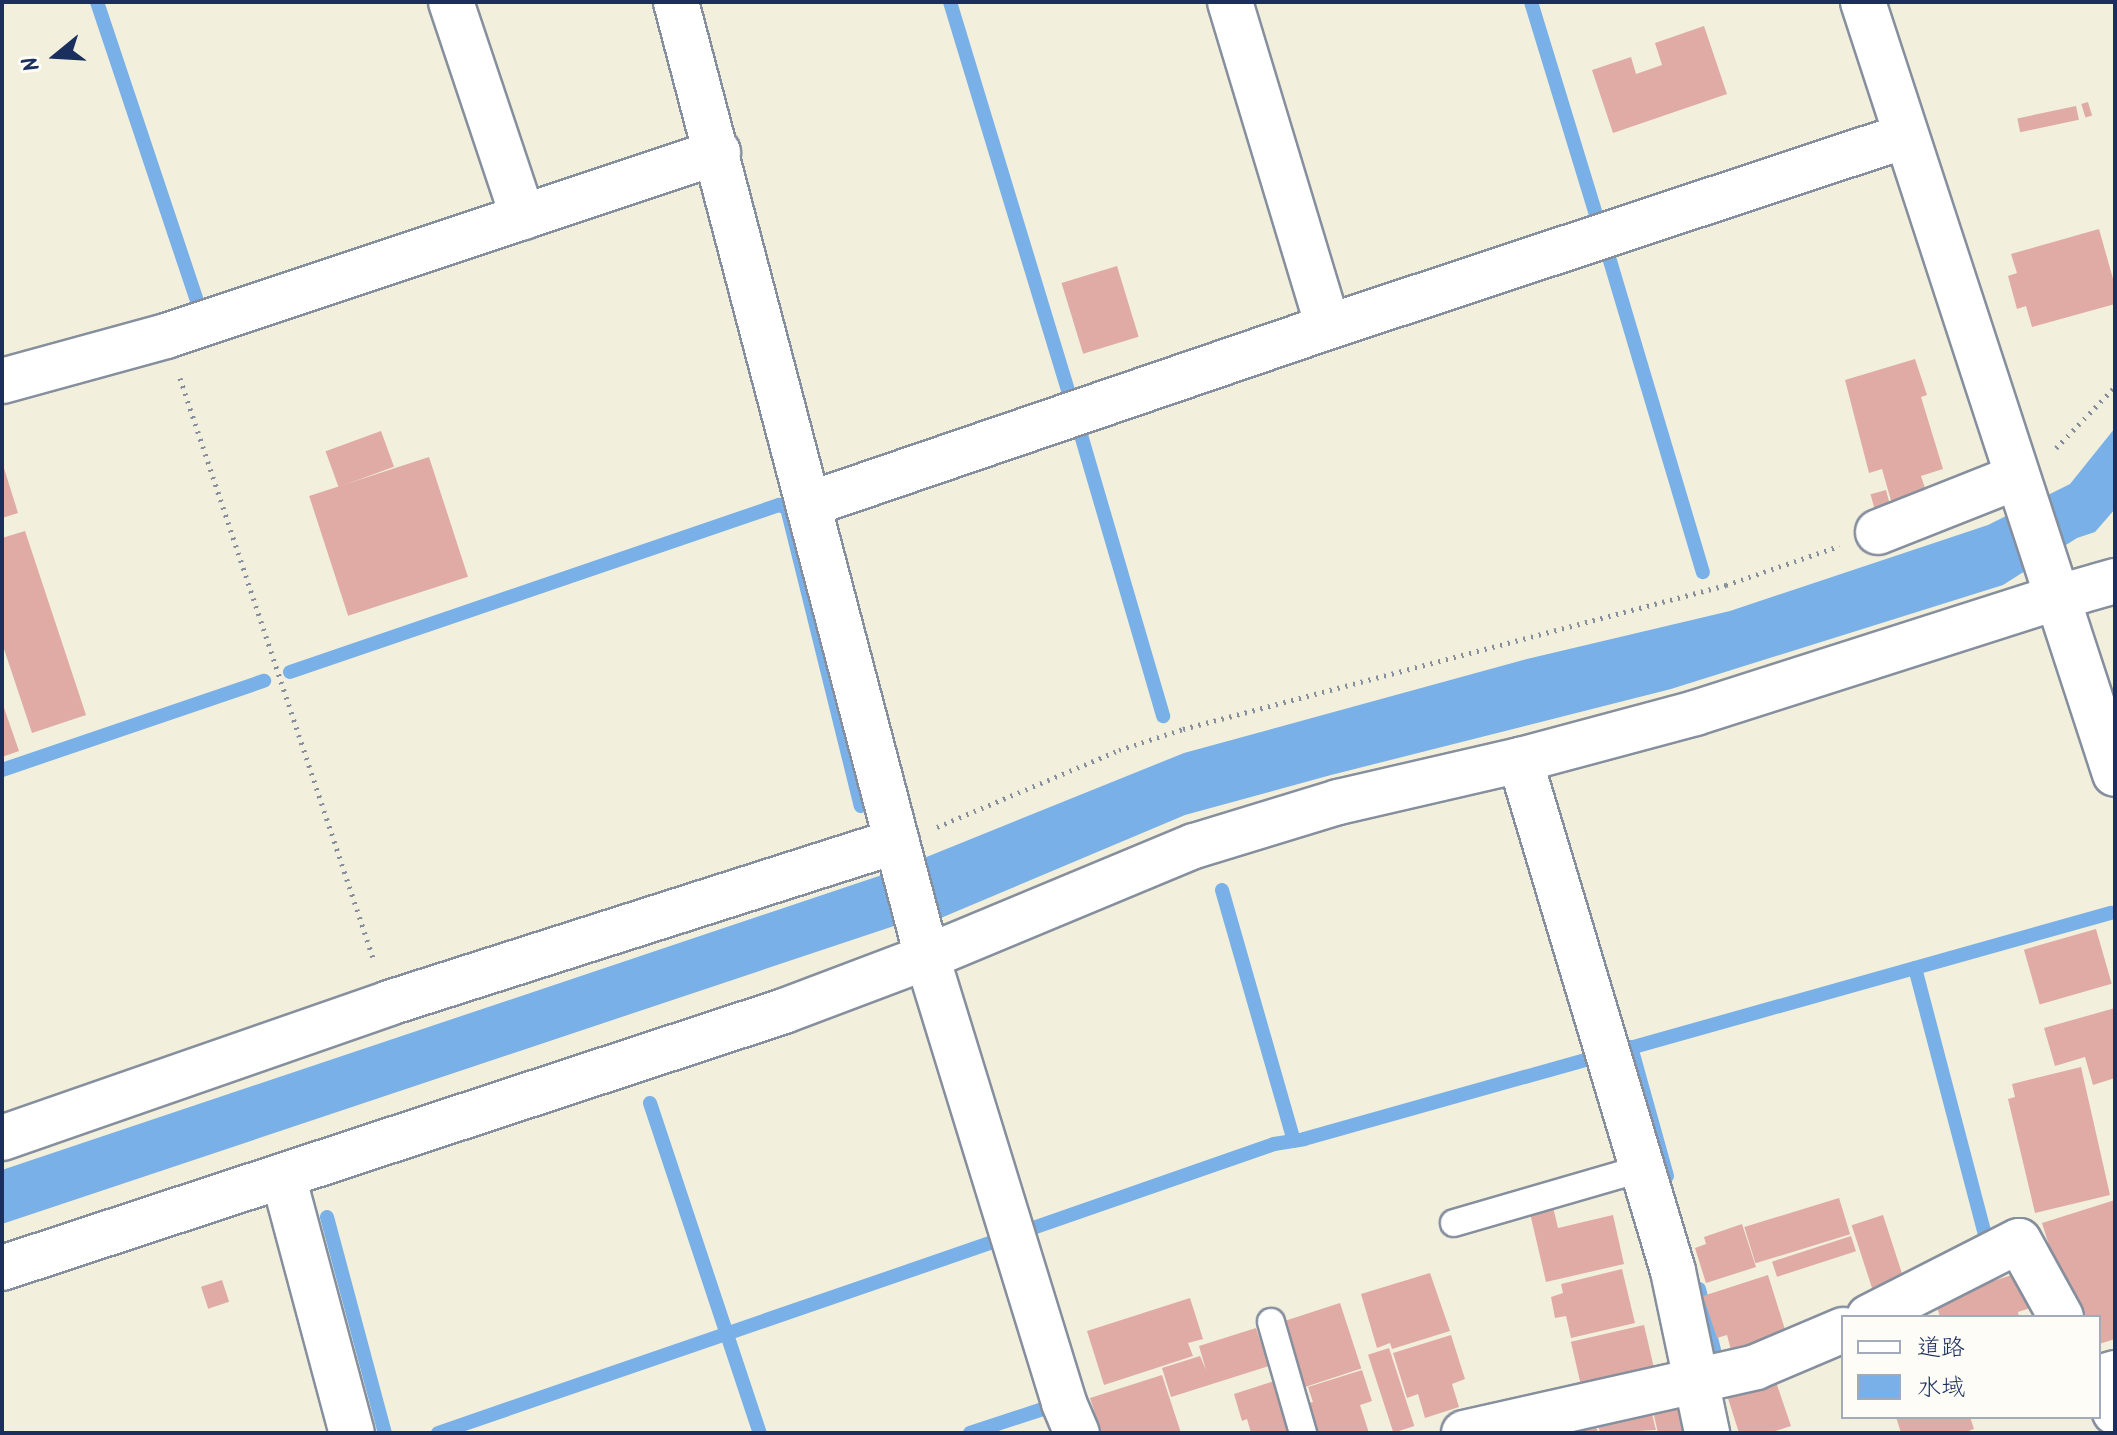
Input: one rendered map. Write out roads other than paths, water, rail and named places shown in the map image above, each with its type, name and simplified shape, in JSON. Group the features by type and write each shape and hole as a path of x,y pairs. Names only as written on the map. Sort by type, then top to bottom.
{"street":[{"path":"451,2 523,217"},
{"path":"676,2 718,152 924,944 1064,1403 1077,1433"},
{"path":"1230,2 1328,327"},
{"path":"1863,2 2115,774"},
{"path":"810,504 1328,327 1905,136"},
{"path":"2,381 166,336 718,152"},
{"path":"1878,532 2017,477"},
{"path":"2,1268 784,1011 924,944 1194,846 1338,802 1520,760 1695,713 2051,583 2115,581"},
{"path":"1520,760 1673,1271 1707,1433"},
{"path":"2,1138 389,1003 899,848"},
{"path":"283,1176 352,1433"},
{"path":"1873,1315 2019,1241 2060,1315"},
{"path":"1464,1433 1756,1367 1841,1331"}],"lane":[{"path":"1454,1223 1643,1168"},
{"path":"1271,1322 1303,1433"}],"water":[{"path":"2115,428 2115,509 2095,532 2077,538 2003,585 1671,689 1185,815 936,920 897,925 2,1224 2,1170 882,875 1184,753 1527,659 1730,611 1988,525 2070,484"}],"waterway":[{"path":"97,2 198,303"},
{"path":"950,2 1069,393"},
{"path":"1531,2 1597,218"},
{"path":"1608,254 1703,572"},
{"path":"1081,435 1163,716"},
{"path":"290,672 779,505 787,508 861,806"},
{"path":"2,770 264,681"},
{"path":"1222,890 1294,1141"},
{"path":"1630,1048 2111,913"},
{"path":"1915,968 1986,1239 1997,1235"},
{"path":"1631,1047 1667,1176"},
{"path":"1033,1228 1274,1144 1304,1139 1589,1059"},
{"path":"650,1103 760,1433"},
{"path":"327,1217 385,1433"},
{"path":"438,1433 993,1242"},
{"path":"1699,1289 1716,1358"},
{"path":"970,1433 1046,1408"}]}
